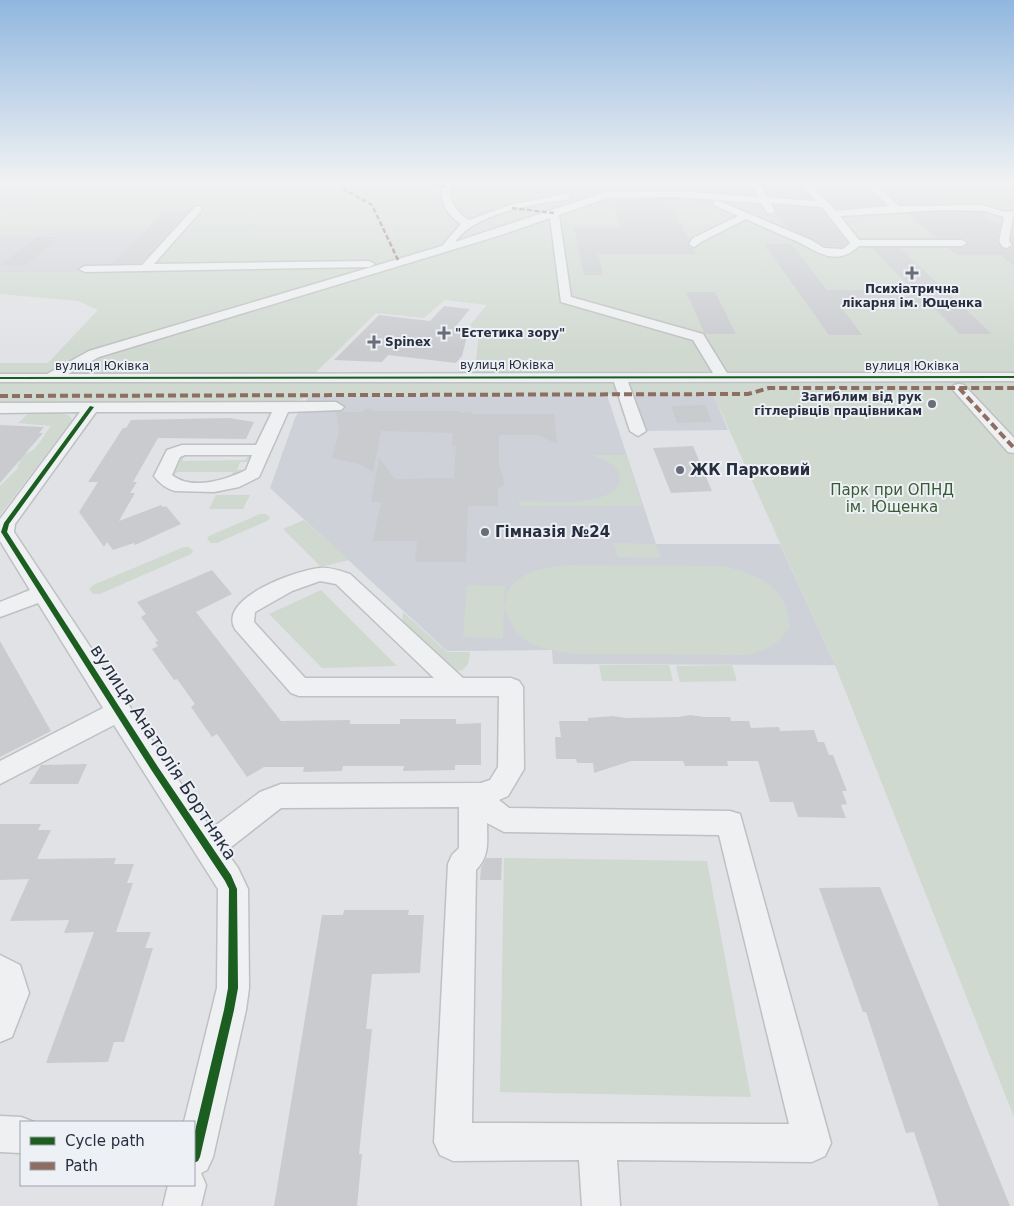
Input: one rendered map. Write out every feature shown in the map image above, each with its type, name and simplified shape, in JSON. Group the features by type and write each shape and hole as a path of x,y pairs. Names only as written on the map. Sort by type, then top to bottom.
{"street":[{"path":"145,268 172,237"},
{"path":"446,248 454,237"},
{"path":"85,269 366,267 393,264 479,237"},
{"path":"557,237 565,299 698,337 722,376"},
{"path":"694,244 702,237"},
{"path":"795,237 807,242 813,248 827,253 846,252 856,243 962,243"},
{"path":"852,237 856,243"},
{"path":"1005,237 1004,241 1007,245"},
{"path":"49,378 94,354 366,267"},
{"path":"619,376 638,431"},
{"name":"вулиця Юківка","path":"0,378 1014,377"},
{"path":"959,388 1014,448"},
{"name":"вулиця Анатолія Бортняка","path":"92,407 6,524 2,535 228,878 233,889 230,1010 196,1142"},
{"path":"262,450 182,450 173,454 163,476 175,486 214,487 233,483 253,473 282,407"},
{"path":"0,408 336,407"},
{"path":"208,848 270,800 281,796 483,795 499,788 511,769 511,687 458,687 299,687 244,624 245,610 251,604 315,574 334,574 343,579 458,687"},
{"path":"0,610 42,593"},
{"path":"0,773 118,712"},
{"path":"473,795 504,820 730,823 812,1143 453,1142 462,864 472,854 473,795"},
{"path":"0,970 9,976 13,993 0,1025"},
{"path":"0,1134 20,1135"},
{"path":"597,1141 602,1206"},
{"path":"182,1206 187,1186"}],"shaded area":[{"path":"0,237 173,237 145,268 117,269 113,272 0,272"},
{"path":"624,394 713,394 728,430 638,431"},
{"name":"Гімназія №24","path":"607,395 656,544 780,544 835,665 553,664 552,650 447,651 270,488 295,418 309,396"}],"green space":[{"name":"Парк при ОПНД ім. Ющенка","path":"173,237 1014,237 1014,1117 835,665 713,394 309,396 282,407 0,408 0,363 48,363 98,310 78,301 0,294 0,272 113,272 117,269 145,268","holes":["445,300 487,305 470,325 479,335 474,376 311,377 376,313 424,318"]},
{"path":"29,413 62,413 70,416 72,420 0,515 0,486 18,468 17,466 21,461 18,461 23,454 36,447 51,426 18,423"},
{"path":"183,454 183,461 245,460 249,455 252,455 251,462 240,462 237,470 247,470 244,473 232,476 233,472 178,472 171,476 176,456"},
{"path":"590,455 626,455 642,506 519,506 519,501 574,502 589,500 602,497 613,491 620,483 620,477 615,467 606,461"},
{"path":"216,495 250,495 243,509 209,509"},
{"path":"260,514 266,514 270,518 217,543 211,543 207,539 209,536"},
{"path":"304,520 349,560 321,567 283,529"},
{"path":"613,543 656,544 661,558 618,557"},
{"path":"184,547 189,547 193,551 191,554 100,594 93,594 89,589 93,585"},
{"path":"568,565 723,566 749,574 769,584 783,601 788,613 790,627 772,646 747,655 572,654 547,649 529,642 516,630 504,608 503,638 463,637 467,585 505,586 504,606 510,588 522,577 537,570"},
{"path":"321,590 397,666 322,668 269,614"},
{"path":"403,612 447,652 470,652 467,666 462,670 454,671 402,621"},
{"path":"599,665 669,665 673,681 602,681"},
{"path":"732,665 737,681 680,682 676,666"},
{"path":"504,858 707,861 751,1097 500,1092"}],"building":[{"path":"36,237 60,237 26,265 1,265"},
{"path":"139,237 165,237 141,263 113,264"},
{"path":"576,237 688,237 689,240 687,244 696,254 598,254 603,275 584,275"},
{"path":"807,237 843,237 847,243 842,247 825,246"},
{"path":"998,237 997,241 1003,249 1008,250 1013,247 1011,241 1012,237 1014,237 1014,266 1000,255 957,255 948,248 963,248 969,244 968,241 962,238 937,238"},
{"path":"764,244 791,244 827,290 913,290 872,248 900,248 992,334 960,334 933,307 841,307 862,335 829,335"},
{"path":"686,292 715,292 736,334 705,334"},
{"path":"444,306 470,309 456,326 469,328 462,356 456,363 388,355 382,362 334,360 379,315 430,321"},
{"path":"705,405 712,422 677,423 671,406"},
{"path":"368,408 374,411 554,414 557,444 538,435 499,435 499,465 505,484 498,489 498,506 468,506 466,562 415,562 417,541 373,541 381,502 371,502 379,458 395,479 454,478 456,446 452,446 453,433 381,431 373,472 359,464 332,458 339,432 336,412 362,412"},
{"path":"229,418 254,422 246,439 158,438 133,482 137,482 130,493 135,493 119,521 161,505 163,507 166,506 181,524 135,545 134,543 113,550 107,542 104,547 79,512 98,482 88,482 123,428 126,428 131,420"},
{"path":"0,425 44,427 39,433 43,433 0,483"},
{"name":"ЖК Парковий","path":"693,446 712,491 671,493 653,448"},
{"path":"212,570 232,594 196,612 281,721 350,720 350,724 400,724 400,719 456,719 456,724 481,723 481,765 455,765 455,770 403,771 404,766 343,766 342,771 303,772 304,767 264,767 247,777 217,734 212,737 191,707 195,704 177,679 174,680 152,649 158,646 155,642 158,641 141,617 146,614 137,602"},
{"path":"0,641 51,731 0,757"},
{"path":"690,715 730,717 731,721 749,721 751,728 779,727 780,731 814,730 818,742 824,742 829,755 833,755 847,791 842,791 847,804 841,805 846,818 798,817 793,802 770,802 758,761 727,761 728,766 685,766 683,761 631,761 594,773 593,763 577,763 576,759 556,759 555,737 561,737 559,721 588,721 588,718 613,716 626,718"},
{"path":"87,764 78,784 29,784 41,765"},
{"path":"0,824 41,824 38,830 51,830 37,859 116,858 114,864 134,864 127,883 133,883 116,932 151,932 145,948 153,948 124,1042 114,1042 108,1062 46,1063 94,932 64,933 69,920 10,921 29,879 0,880"},
{"path":"486,858 502,858 501,880 480,880 481,868"},
{"path":"880,887 1010,1206 939,1206 914,1132 906,1133 866,1012 863,1012 819,888"},
{"path":"344,910 409,910 408,915 424,915 420,973 372,974 366,1029 372,1029 359,1154 362,1154 357,1206 274,1206 322,915 343,915"}],"marked path":[{"path":"388,237 399,262"},
{"path":"0,396 748,394 769,388 1014,388"},
{"path":"959,388 1014,448"}],"cycle path":[{"path":"0,378 1014,377"},
{"path":"92,407 6,524 4,532 155,769 228,878 233,889 233,988 195,1153"}],"place":[{"name":"Психіатрична лікарня ім. Ющенка","path":"912,273"},
{"name":"\"Естетика зору\"","path":"444,333"},
{"name":"Spinex","path":"374,342"},
{"name":"Загиблим від рук гітлерівців працівникам","path":"932,404"},
{"name":"ЖК Парковий","path":"680,470"},
{"name":"Гімназія №24","path":"485,532"}]}
